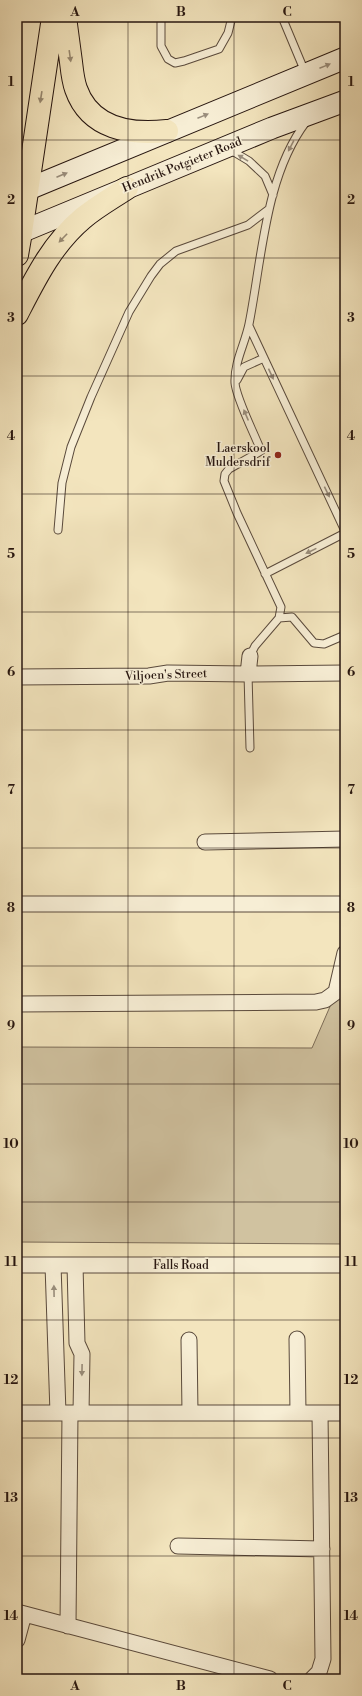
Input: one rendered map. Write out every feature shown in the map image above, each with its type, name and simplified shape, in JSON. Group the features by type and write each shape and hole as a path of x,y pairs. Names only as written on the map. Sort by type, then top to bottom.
{"main road":[{"path":"17,255 22,192 52,17"},
{"path":"65,17 76,90 85,107 94,116 108,125 125,131 147,134 167,131"},
{"path":"22,192 345,58"},
{"name":"Hendrik Potgieter Road","path":"19,233 226,147 345,101"},
{"path":"17,314 44,263 60,242 83,218 127,188"}],"street":[{"path":"248,674 250,656"},
{"name":"Viljoen's Street","path":"17,677 149,676 168,673 345,673"},
{"path":"205,842 345,839"},
{"path":"17,904 345,904"},
{"path":"17,1004 316,1002 325,1000 336,992 345,953"},
{"name":"Falls Road","path":"17,1265 345,1265"},
{"path":"54,1265 55,1343 70,1413"},
{"path":"68,1626 70,1413 82,1354 77,1342 75,1265"},
{"path":"297,1339 298,1413"},
{"path":"189,1340 190,1413"},
{"path":"55,1343 77,1342"},
{"path":"17,1413 345,1413"},
{"path":"314,1678 319,1672 323,1659 320,1413"},
{"path":"178,1546 322,1549"},
{"path":"17,1640 21,1613 270,1679"}],"lane":[{"path":"161,17 161,46 168,59 175,63 219,49 228,33 232,17"},
{"path":"282,17 305,74"},
{"path":"250,656 255,646 279,618 281,607 224,481 224,474 228,469 261,451 238,396 235,383 237,364 249,326 269,209 273,195 288,149 312,114"},
{"path":"226,147 249,161 265,176 273,195"},
{"path":"58,530 62,483 72,447 129,312 151,276 160,264 176,251 248,225 269,209"},
{"path":"249,326 345,532 265,574"},
{"path":"235,383 244,368 264,358"},
{"path":"279,618 292,617 314,643 324,644 345,635"},
{"path":"248,674 250,748"}],"shaded area":[{"path":"345,972 345,1244 17,1242 17,1047 312,1048"}],"place":[{"name":"Laerskool Muldersdrif","path":"278,455"}]}
